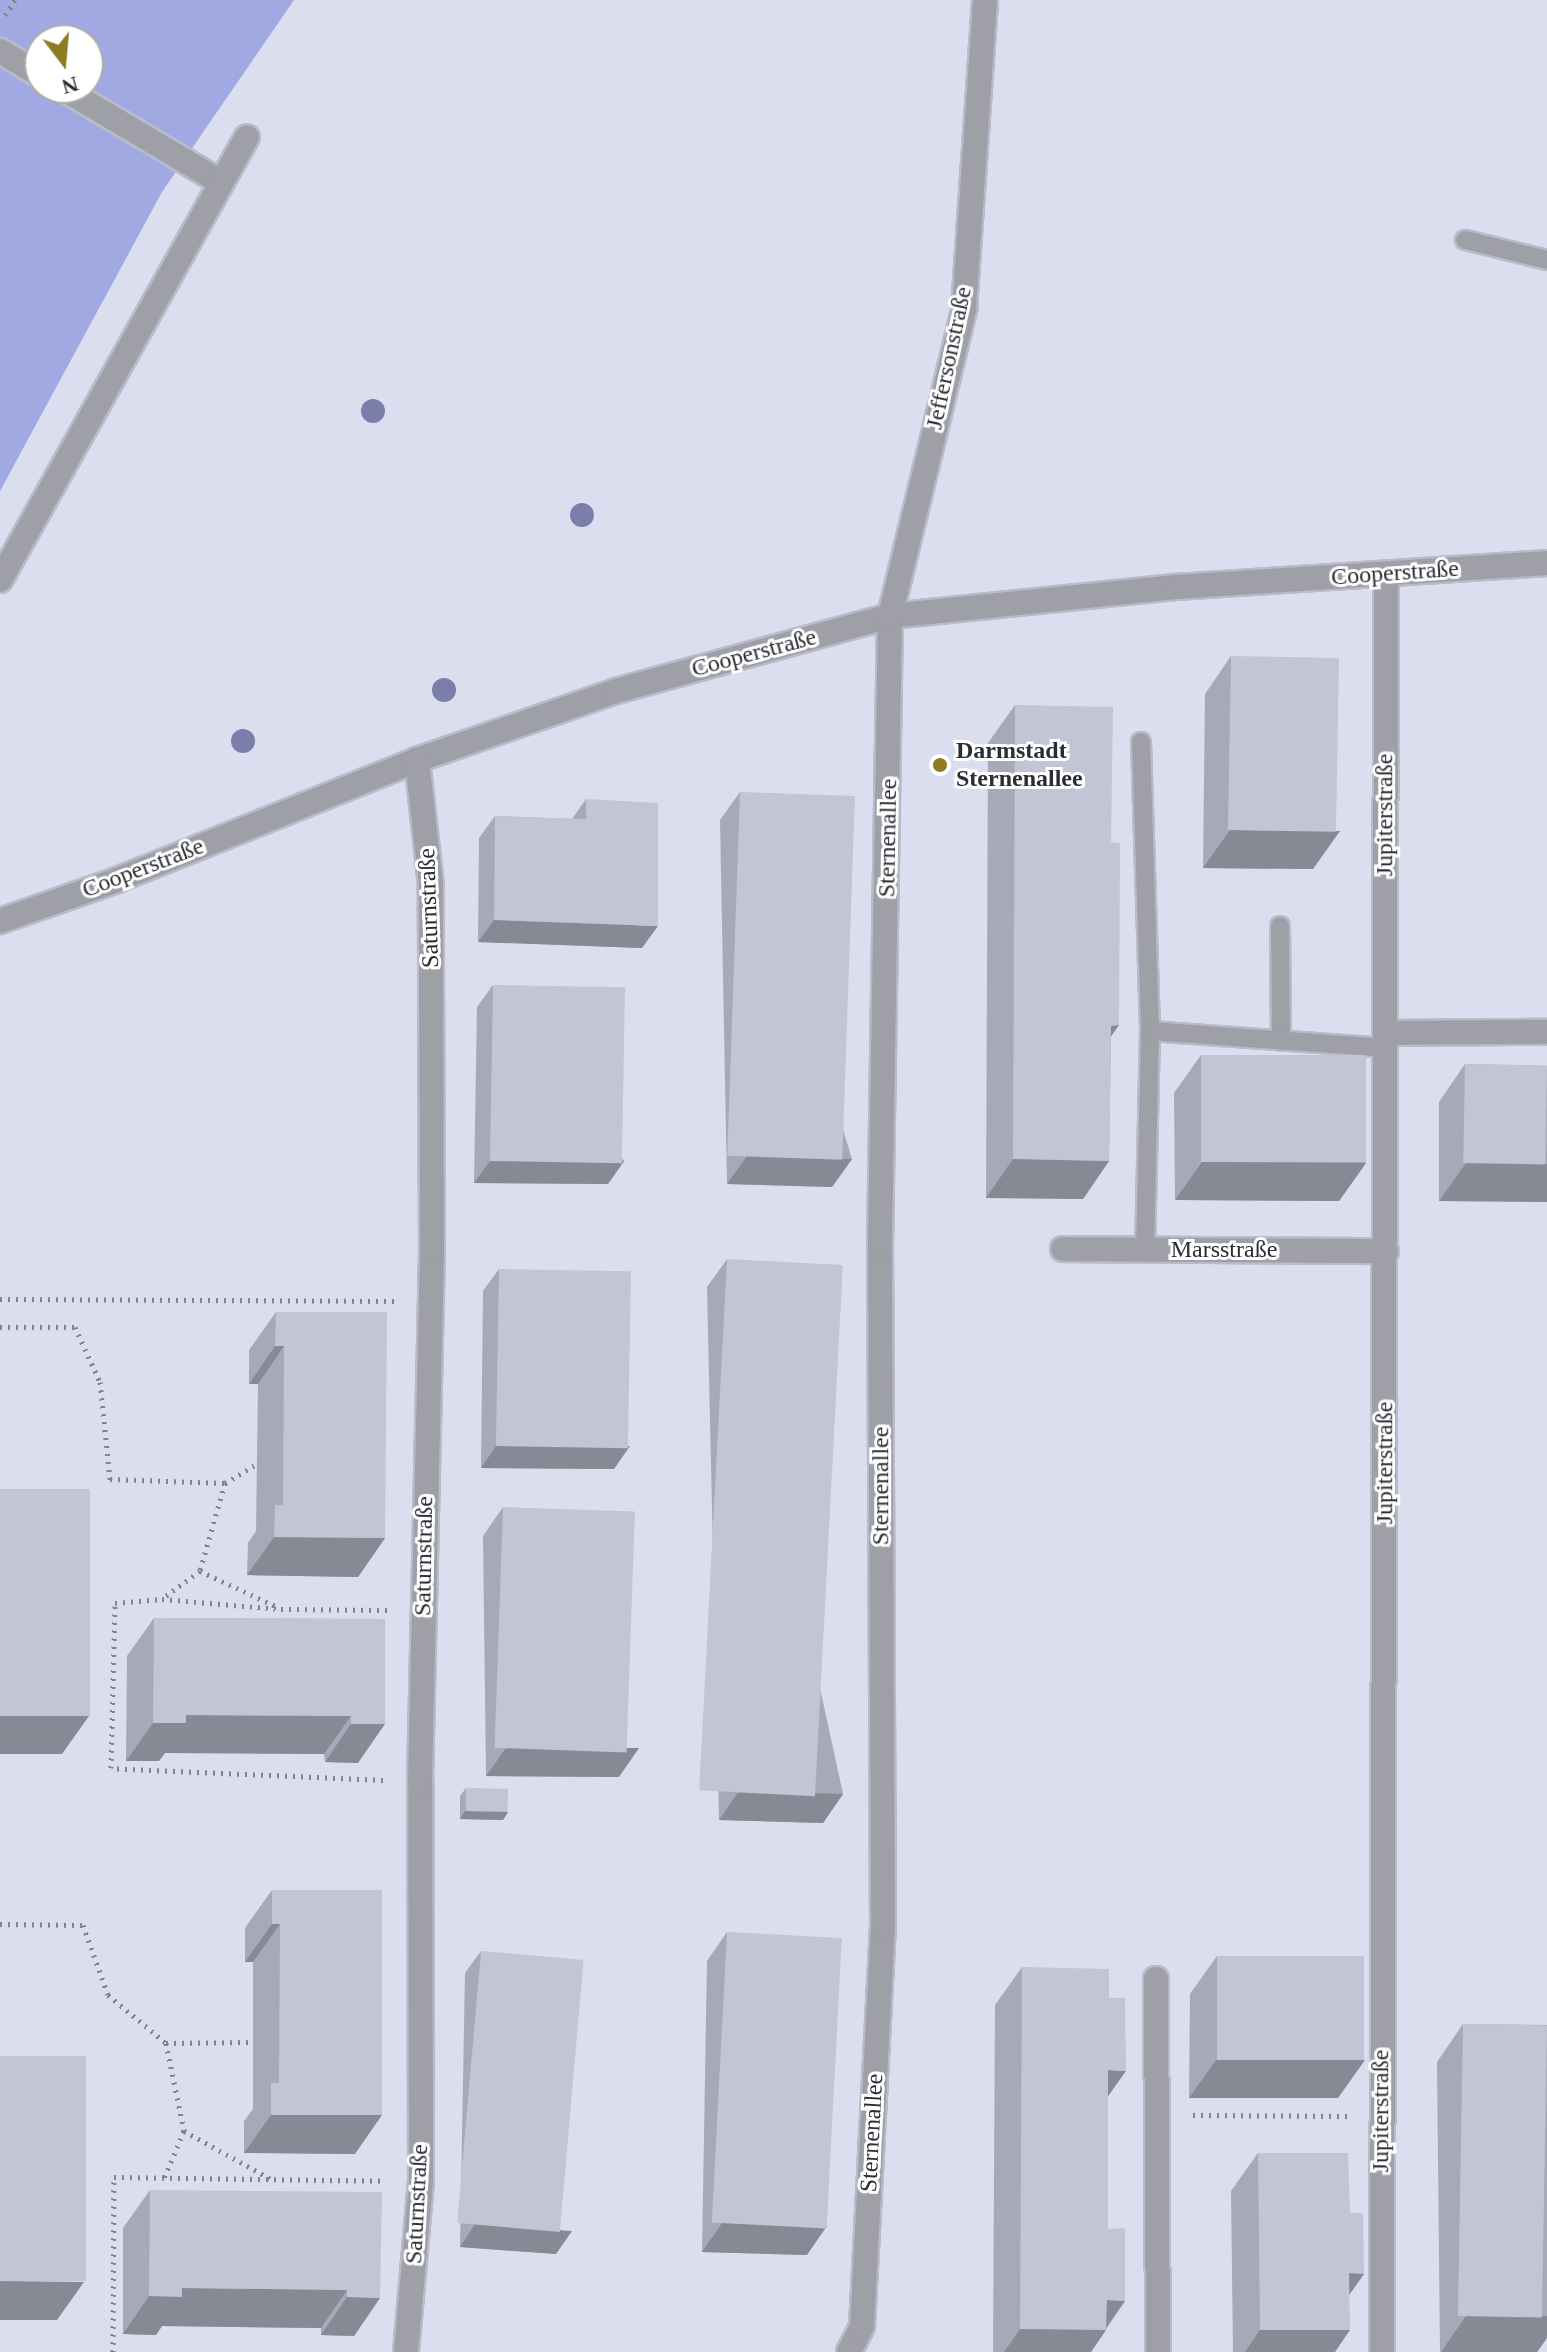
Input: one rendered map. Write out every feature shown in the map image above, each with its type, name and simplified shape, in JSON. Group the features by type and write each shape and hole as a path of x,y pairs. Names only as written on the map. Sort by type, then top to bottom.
{"street":[{"name":"Jeffersonstraße","path":"890,616 964,309 985,0"},
{"path":"0,51 24,65"},
{"path":"89,104 220,182"},
{"path":"0,580 247,137"},
{"name":"Cooperstraße","path":"0,921 117,880 417,760 616,691 890,616 1176,587 1547,563"},
{"name":"Jupiterstraße","path":"1382,2352 1380,2117 1386,1251 1386,574"},
{"name":"Sternenallee","path":"849,2352 862,2326 883,1926 880,1245 890,616"},
{"name":"Saturnstraße","path":"406,2352 421,2182 420,1781 429,1301 431,885 417,760"},
{"path":"1385,1041 1547,1032"},
{"name":"Marsstraße","path":"1063,1249 1386,1251"},
{"path":"1156,1979 1158,2352"}],"lane":[{"path":"1465,240 1547,260"},
{"path":"1141,742 1150,1031 1145,1250"},
{"path":"1280,926 1281,1041"},
{"path":"1150,1031 1281,1041 1385,1041"}],"path":[{"path":"0,22 15,0"},
{"path":"0,1299 429,1301"},
{"path":"0,1327 75,1327 100,1382 110,1479 225,1483 257,1464"},
{"path":"162,1599 200,1571 225,1483"},
{"path":"200,1571 281,1609"},
{"path":"400,1610 281,1609 162,1599 115,1603 111,1768 420,1781"},
{"path":"0,1924 83,1925 108,1995 166,2043 184,2131 164,2178"},
{"path":"166,2043 253,2042"},
{"path":"1155,2114 1380,2117"},
{"path":"184,2131 271,2179"},
{"path":"113,2352 114,2177 421,2182"}],"shaded area":[{"path":"0,0 294,0 162,192 0,491"}],"building":[{"path":"1231,656 1339,658 1336,832 1228,830"},
{"path":"1015,705 1113,707 1111,842 1120,843 1119,1025 1111,1026 1109,1161 1013,1159"},
{"path":"740,792 855,796 842,1160 727,1156"},
{"path":"586,799 658,803 658,926 494,920 495,816 586,819"},
{"path":"493,985 625,987 622,1163 490,1161"},
{"path":"1201,1055 1366,1055 1366,1162 1201,1162"},
{"path":"1465,1064 1547,1065 1545,1164 1463,1163"},
{"path":"727,1259 843,1265 815,1796 699,1790"},
{"path":"499,1269 631,1271 628,1448 496,1446"},
{"path":"276,1312 387,1312 385,1538 274,1537 275,1505 283,1505 284,1346 275,1346"},
{"path":"0,1489 90,1489 90,1716 0,1716"},
{"path":"503,1507 635,1512 627,1752 495,1748"},
{"path":"154,1618 385,1619 385,1724 351,1724 351,1716 186,1715 186,1723 153,1723"},
{"path":"466,1788 508,1789 508,1812 466,1811"},
{"path":"272,1890 382,1890 382,2115 271,2115 271,2083 279,2083 280,1924 272,1924"},
{"path":"727,1932 842,1938 827,2229 712,2223"},
{"path":"481,1951 584,1960 560,2232 457,2223"},
{"path":"1217,1956 1364,1956 1364,2060 1217,2060"},
{"path":"1022,1967 1109,1969 1109,1998 1125,1998 1126,2071 1108,2070 1108,2229 1125,2228 1125,2301 1107,2300 1106,2330 1020,2329"},
{"path":"1463,2024 1547,2025 1542,2317 1458,2316"},
{"path":"0,2056 86,2056 86,2281 0,2281"},
{"path":"1258,2153 1348,2153 1350,2213 1363,2213 1364,2274 1349,2273 1350,2330 1260,2330"},
{"path":"150,2190 382,2192 380,2298 347,2297 347,2290 182,2288 182,2297 149,2296"}],"place":[{"name":"Darmstadt Sternenallee","path":"940,765"}]}
